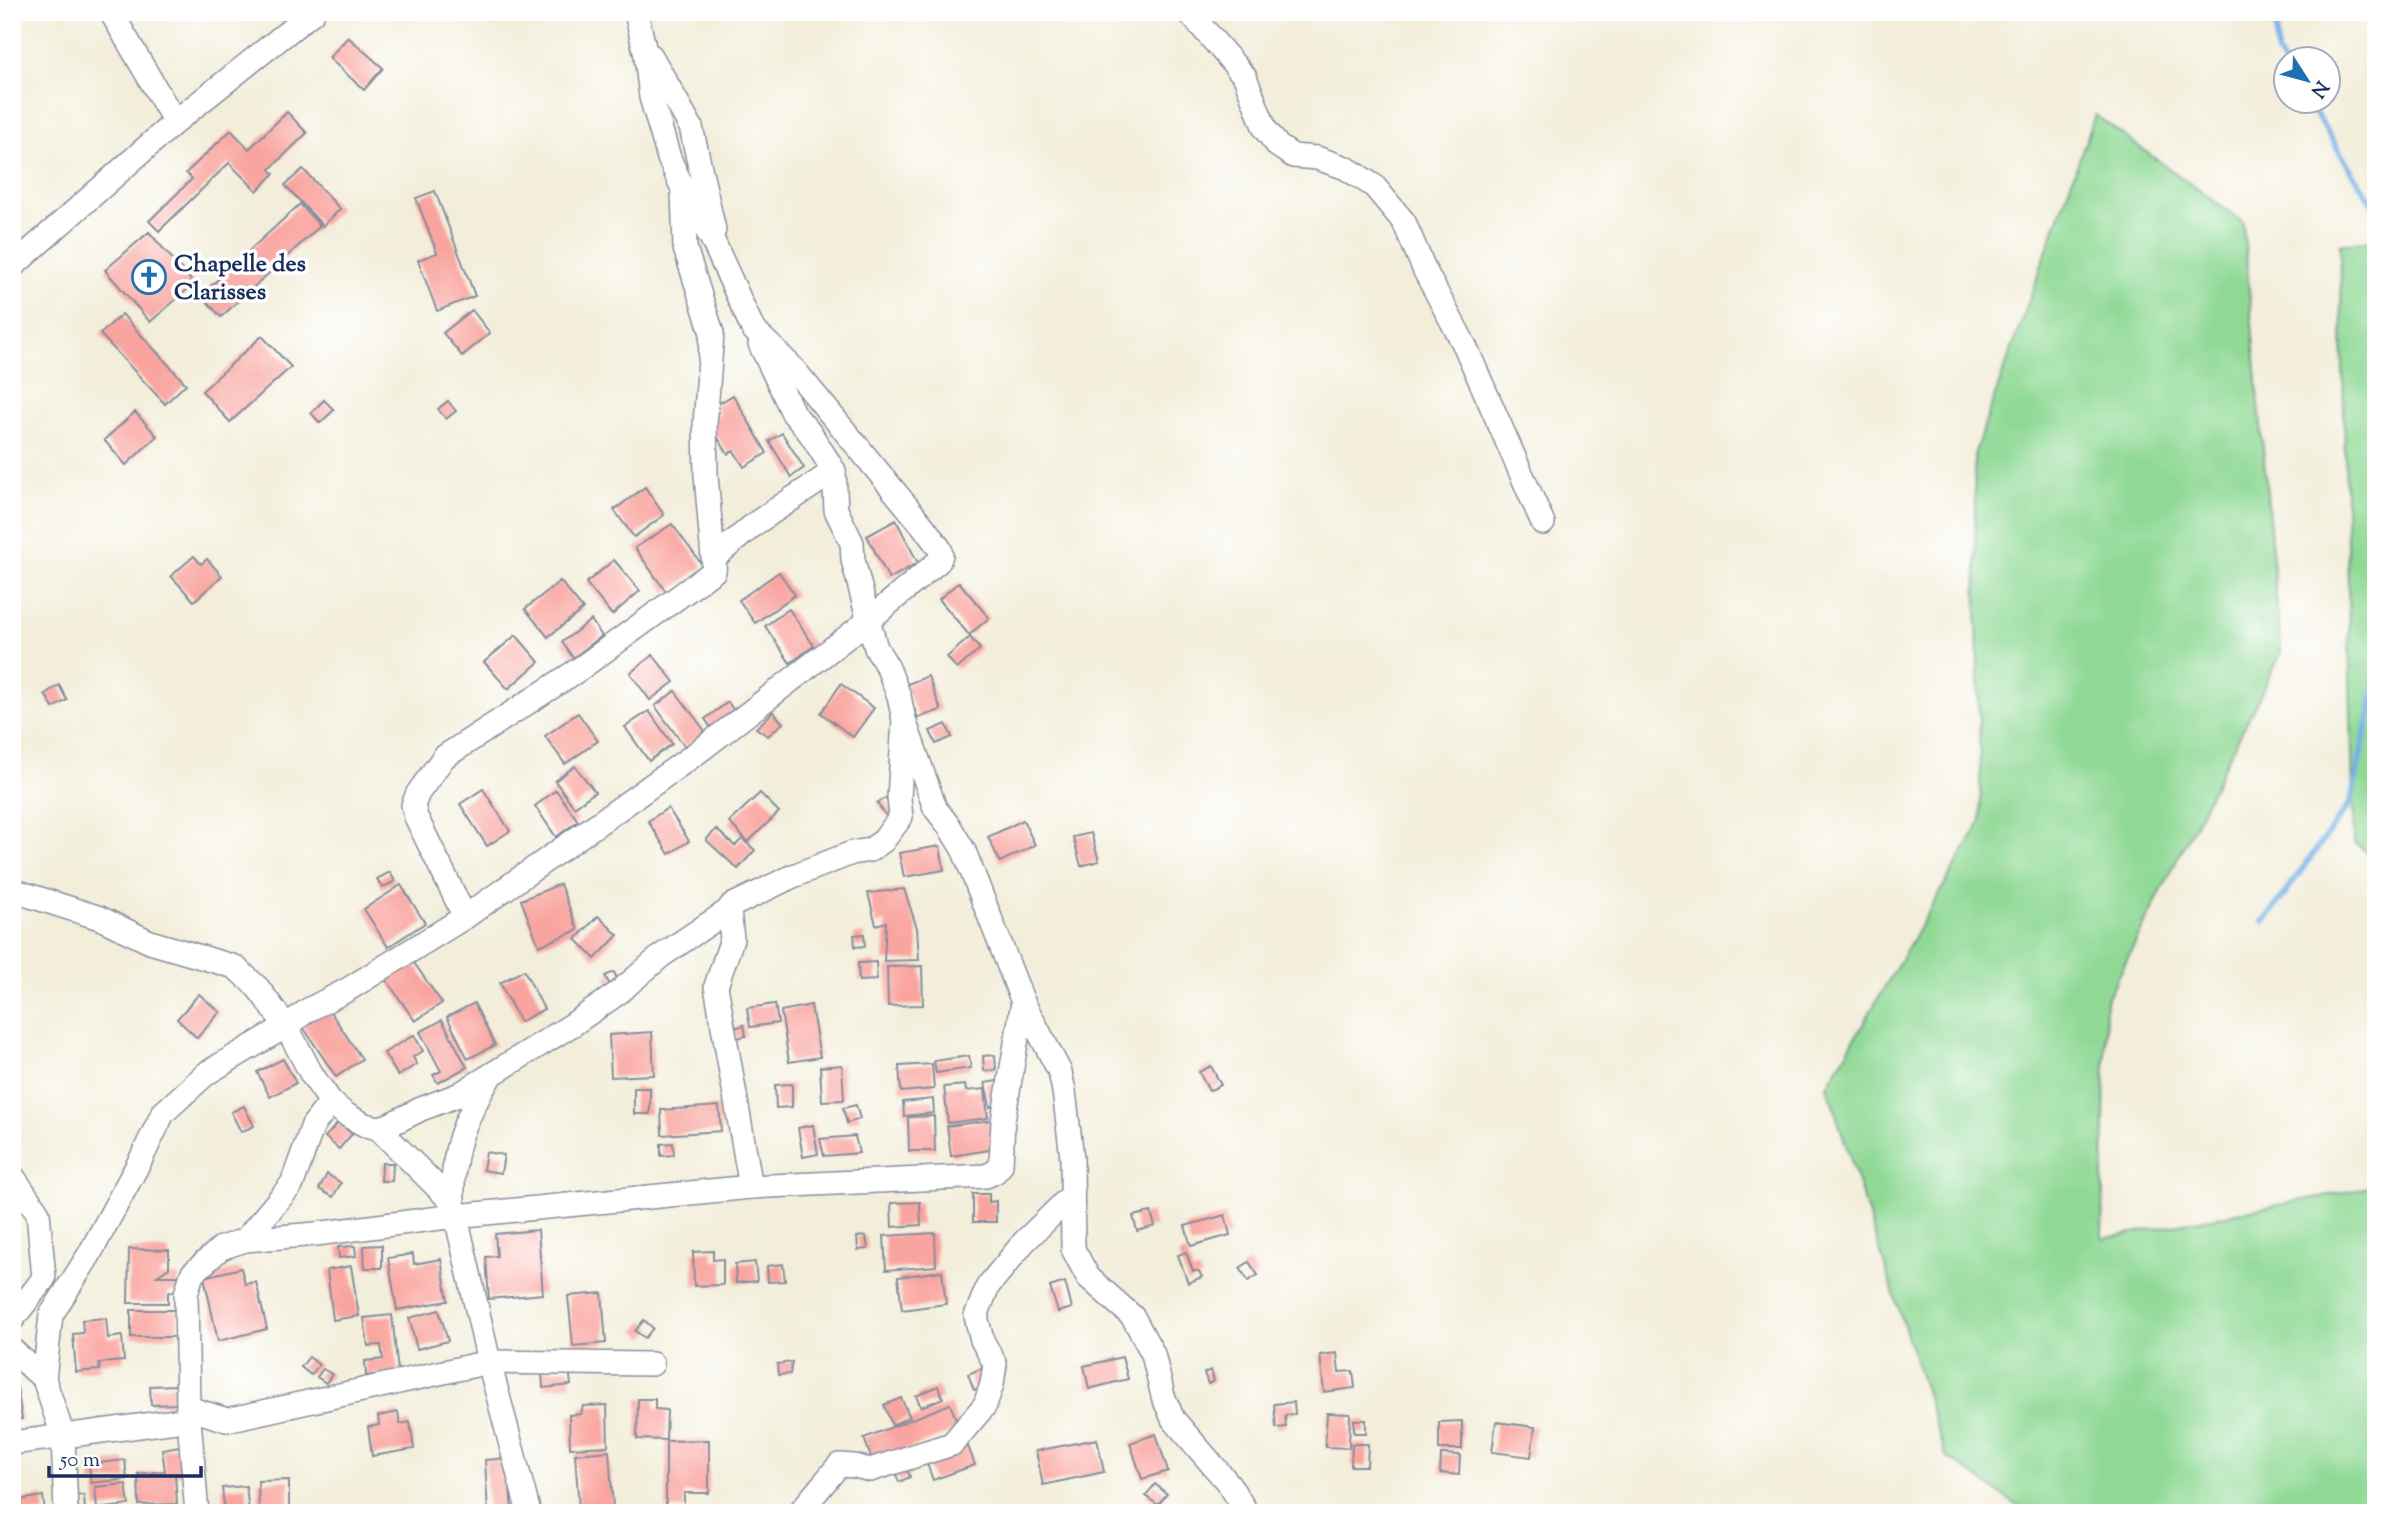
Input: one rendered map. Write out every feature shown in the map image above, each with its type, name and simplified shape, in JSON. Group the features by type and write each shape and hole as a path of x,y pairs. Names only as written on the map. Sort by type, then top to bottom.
{"street":[{"path":"111,12 175,122"},
{"path":"12,267 287,20 313,12"},
{"path":"636,12 661,136 683,189 719,254 793,413 810,433 834,471 836,510 852,543 853,560 876,648 888,667 899,696 904,720 935,808 964,851 1023,1002 1059,1072 1064,1091 1072,1158 1073,1249 1088,1277 1133,1317 1153,1354 1163,1396 1173,1419 1229,1484 1247,1513"},
{"path":"1189,12 1245,77 1265,129 1278,146 1293,156 1317,158 1346,168 1374,186 1404,222 1425,271 1465,346 1543,523"},
{"path":"644,45 691,127 719,254"},
{"path":"683,189 685,248 712,333 705,424 714,572"},
{"path":"66,1513 63,1436 44,1379 51,1315 89,1255 163,1113 206,1073 465,918 702,749 869,620 939,561 940,549 835,416 792,367 753,329"},
{"path":"714,572 715,557 756,523 834,471"},
{"path":"465,918 416,817 413,805 424,784 444,757 581,668 714,572"},
{"path":"12,890 100,918 150,942 235,967 258,988 286,1026 331,1102 345,1114 365,1125 378,1128 458,1095 572,1024 618,993 661,956 731,906 793,876 852,853 870,850 883,841 901,817 899,799 904,720"},
{"path":"729,910 732,939 716,986 751,1187"},
{"path":"197,1513 186,1294 192,1274 221,1248 245,1240 316,1234 454,1209 751,1187 986,1176 1002,1165 1003,1121 1023,1002"},
{"path":"492,1073 463,1126 456,1147 452,1178 454,1209 489,1362 528,1513"},
{"path":"245,1240 292,1184 313,1125 331,1102"},
{"path":"378,1128 454,1209"},
{"path":"12,1175 38,1213 44,1278 12,1320"},
{"path":"799,1513 839,1465 870,1470 952,1444 985,1405 992,1384 995,1364 982,1340 976,1316 988,1286 1024,1242 1072,1195"},
{"path":"12,1350 44,1379"},
{"path":"12,1443 190,1414 227,1420 489,1362 652,1364"}],"green space":[{"path":"2095,115 2243,222 2281,653 2106,1001 2102,1239 2376,1186 2376,1513 2028,1513 1946,1456 1827,1086 1981,822 1974,455"},
{"path":"2376,240 2376,860 2354,842 2340,244"}],"building":[{"path":"348,37 383,68 364,90 329,58"},
{"path":"287,112 307,133 270,169 274,174 257,191 229,163 159,231 149,221 192,179 186,173 231,130 249,149"},
{"path":"303,169 340,209 323,226 285,185"},
{"path":"435,191 475,296 437,311 418,260 437,253 416,198"},
{"path":"300,204 320,226 221,317 201,295"},
{"name":"Chapelle des Clarisses","path":"149,232 194,284 150,322 105,270"},
{"path":"472,310 490,333 462,356 443,333"},
{"path":"122,314 186,384 165,404 100,334"},
{"path":"262,336 291,367 230,422 202,391"},
{"path":"733,395 767,453 744,467 734,451 728,454 709,424 719,412 715,406"},
{"path":"324,400 334,410 320,423 311,413"},
{"path":"448,401 456,411 446,419 438,409"},
{"path":"135,412 157,436 126,465 104,440"},
{"path":"782,433 804,468 791,477 769,441"},
{"path":"645,487 664,515 634,537 614,510"},
{"path":"896,520 918,563 889,579 867,536"},
{"path":"672,524 703,566 667,593 635,548"},
{"path":"194,556 201,564 207,559 222,576 194,601 171,576"},
{"path":"614,560 640,591 612,615 586,583"},
{"path":"779,572 795,595 755,623 739,600"},
{"path":"560,581 583,609 548,637 525,609"},
{"path":"959,582 989,618 969,635 939,599"},
{"path":"789,609 814,646 790,663 765,626"},
{"path":"591,620 602,636 573,658 562,642"},
{"path":"516,635 539,662 508,689 484,662"},
{"path":"970,637 980,649 957,669 947,657"},
{"path":"653,655 674,682 650,700 630,673"},
{"path":"928,676 941,710 918,718 905,685"},
{"path":"841,684 874,708 853,737 821,713"},
{"path":"59,685 67,700 53,708 45,694"},
{"path":"675,691 705,731 685,747 655,706"},
{"path":"728,702 737,715 714,732 705,719"},
{"path":"649,711 672,744 649,761 625,727"},
{"path":"773,712 783,723 768,736 756,728"},
{"path":"578,713 598,741 565,764 545,736"},
{"path":"946,724 952,737 936,744 930,731"},
{"path":"575,766 595,792 574,807 555,781"},
{"path":"483,789 510,831 487,846 460,804"},
{"path":"556,790 578,821 556,837 535,806"},
{"path":"760,793 779,812 748,842 729,822"},
{"path":"885,798 894,812 887,817 877,803"},
{"path":"668,808 689,841 669,854 648,821"},
{"path":"1023,820 1035,845 1000,862 988,837"},
{"path":"716,829 735,846 742,839 755,850 738,869 706,840"},
{"path":"1091,833 1099,861 1081,866 1073,837"},
{"path":"940,846 944,870 904,877 899,853"},
{"path":"390,872 395,881 382,888 377,879"},
{"path":"560,884 578,930 539,946 521,900"},
{"path":"401,885 425,923 388,947 364,909"},
{"path":"904,889 917,928 919,960 884,961 886,922 876,925 868,893"},
{"path":"598,916 618,935 595,959 576,939"},
{"path":"864,934 865,946 855,947 854,935"},
{"path":"412,960 442,1003 415,1021 385,978"},
{"path":"876,962 877,980 859,981 858,963"},
{"path":"922,966 923,1005 888,1006 887,967"},
{"path":"524,970 544,1009 520,1022 500,983"},
{"path":"614,972 618,981 610,985 605,976"},
{"path":"199,994 220,1012 197,1038 177,1019"},
{"path":"474,1003 495,1045 468,1059 447,1017"},
{"path":"775,1004 778,1023 750,1027 747,1008"},
{"path":"811,1005 820,1057 789,1062 781,1011"},
{"path":"327,1007 362,1059 336,1077 301,1024"},
{"path":"442,1020 467,1067 438,1083 433,1075 441,1071 420,1032"},
{"path":"744,1025 746,1036 736,1038 734,1028"},
{"path":"652,1032 654,1075 611,1077 609,1035"},
{"path":"414,1035 423,1051 413,1057 417,1064 398,1076 384,1053"},
{"path":"995,1055 996,1070 984,1071 983,1056"},
{"path":"969,1056 971,1068 936,1073 934,1061"},
{"path":"283,1059 296,1083 270,1097 257,1072"},
{"path":"932,1064 934,1089 901,1092 899,1066"},
{"path":"842,1065 844,1100 822,1101 820,1067"},
{"path":"1211,1066 1221,1085 1209,1091 1199,1072"},
{"path":"997,1081 1002,1105 990,1107 985,1083"},
{"path":"792,1084 792,1107 776,1108 775,1085"},
{"path":"965,1085 966,1091 985,1089 988,1118 948,1123 944,1087"},
{"path":"634,1088 650,1088 650,1114 634,1114"},
{"path":"933,1099 934,1113 904,1116 903,1102"},
{"path":"856,1105 860,1119 847,1123 843,1108"},
{"path":"244,1106 254,1126 241,1132 231,1112"},
{"path":"719,1106 721,1131 662,1135 661,1110"},
{"path":"934,1116 935,1151 909,1151 908,1117"},
{"path":"992,1120 996,1149 951,1156 947,1126"},
{"path":"339,1122 352,1134 339,1149 325,1137"},
{"path":"813,1125 818,1154 803,1157 798,1128"},
{"path":"855,1136 859,1153 824,1156 820,1139"},
{"path":"673,1143 674,1155 661,1156 661,1144"},
{"path":"486,1152 504,1155 501,1173 483,1170"},
{"path":"382,1163 393,1163 392,1181 381,1181"},
{"path":"327,1174 341,1183 333,1197 319,1189"},
{"path":"973,1194 989,1194 989,1202 996,1201 996,1222 973,1222"},
{"path":"920,1202 921,1225 892,1227 891,1203"},
{"path":"1151,1212 1155,1226 1137,1231 1133,1216"},
{"path":"1225,1215 1230,1235 1191,1246 1185,1226"},
{"path":"538,1230 543,1294 489,1299 486,1257 497,1256 495,1234"},
{"path":"935,1233 936,1266 886,1270 884,1236"},
{"path":"866,1236 868,1249 858,1250 857,1237"},
{"path":"382,1245 382,1268 365,1268 364,1246"},
{"path":"355,1246 356,1256 339,1258 338,1247"},
{"path":"129,1249 169,1250 169,1268 157,1276 179,1276 178,1292 168,1292 168,1303 128,1303"},
{"path":"713,1251 713,1260 723,1259 723,1285 694,1286 693,1252"},
{"path":"1186,1252 1193,1271 1199,1271 1202,1277 1188,1283 1178,1255"},
{"path":"413,1254 414,1264 441,1259 448,1301 397,1310 388,1258"},
{"path":"755,1262 757,1281 736,1283 735,1264"},
{"path":"1249,1262 1258,1275 1248,1281 1240,1268"},
{"path":"783,1264 785,1281 768,1282 767,1266"},
{"path":"351,1266 359,1316 333,1320 327,1270"},
{"path":"241,1268 245,1284 256,1282 267,1329 218,1341 204,1277"},
{"path":"942,1271 946,1304 902,1310 898,1277"},
{"path":"1065,1282 1072,1308 1058,1312 1050,1287"},
{"path":"602,1293 606,1343 573,1346 568,1296"},
{"path":"131,1310 178,1310 177,1337 131,1337"},
{"path":"439,1310 448,1341 417,1349 409,1318"},
{"path":"392,1315 398,1372 366,1376 365,1361 383,1359 381,1345 368,1346 364,1318"},
{"path":"106,1318 108,1338 122,1336 124,1361 99,1363 100,1370 76,1372 73,1334 83,1333 82,1320"},
{"path":"644,1320 653,1328 645,1338 635,1331"},
{"path":"1337,1353 1339,1372 1353,1371 1355,1388 1324,1392 1320,1355"},
{"path":"309,1357 319,1365 311,1375 301,1367"},
{"path":"1122,1357 1128,1379 1089,1389 1084,1366"},
{"path":"792,1362 790,1374 778,1375 777,1364"},
{"path":"985,1367 991,1383 974,1390 968,1374"},
{"path":"569,1368 571,1385 543,1388 542,1371"},
{"path":"323,1369 332,1374 326,1383 317,1377"},
{"path":"1211,1370 1214,1381 1208,1384 1204,1373"},
{"path":"16,1381 22,1419 12,1421 12,1382"},
{"path":"176,1385 177,1404 151,1405 150,1386"},
{"path":"938,1386 943,1398 921,1407 916,1396"},
{"path":"901,1398 910,1417 892,1425 884,1405"},
{"path":"638,1399 655,1399 655,1409 667,1410 666,1440 637,1439"},
{"path":"1294,1402 1295,1414 1285,1415 1286,1427 1276,1428 1274,1404"},
{"path":"950,1404 960,1429 873,1463 864,1438"},
{"path":"607,1405 608,1446 570,1448 569,1415 581,1414 583,1406"},
{"path":"398,1412 400,1424 410,1422 414,1449 372,1456 368,1427 379,1425 378,1416"},
{"path":"1327,1413 1350,1414 1349,1448 1325,1447"},
{"path":"1354,1420 1366,1420 1366,1433 1354,1433"},
{"path":"1462,1421 1462,1449 1439,1449 1439,1422"},
{"path":"1496,1422 1535,1427 1531,1457 1492,1452"},
{"path":"1156,1434 1168,1471 1142,1479 1130,1443"},
{"path":"1097,1439 1104,1472 1043,1485 1036,1451"},
{"path":"709,1440 709,1493 684,1493 684,1509 666,1509 666,1441"},
{"path":"1352,1444 1368,1444 1367,1466 1351,1466"},
{"path":"185,1445 186,1472 175,1475 177,1504 139,1505 138,1474 165,1471 162,1449"},
{"path":"968,1446 975,1465 933,1480 926,1461"},
{"path":"609,1451 613,1507 579,1509 575,1454"},
{"path":"1441,1454 1460,1455 1459,1475 1440,1473"},
{"path":"508,1458 512,1513 488,1513 485,1460"},
{"path":"125,1460 127,1479 91,1483 89,1464"},
{"path":"906,1467 910,1477 899,1482 895,1472"},
{"path":"289,1480 289,1513 259,1513 258,1481"},
{"path":"126,1484 129,1505 97,1509 95,1487"},
{"path":"1155,1484 1167,1494 1158,1505 1146,1496"},
{"path":"246,1486 249,1513 225,1513 222,1488"},
{"path":"84,1495 85,1513 70,1513 69,1496"},
{"path":"43,1496 45,1513 15,1513 13,1501"}],"waterway":[{"path":"2276,12 2277,46"},
{"path":"2317,116 2374,206 2376,214"},
{"path":"2264,922 2351,802 2376,682"}],"place":[{"name":"Chapelle des Clarisses","path":"149,277"}]}
